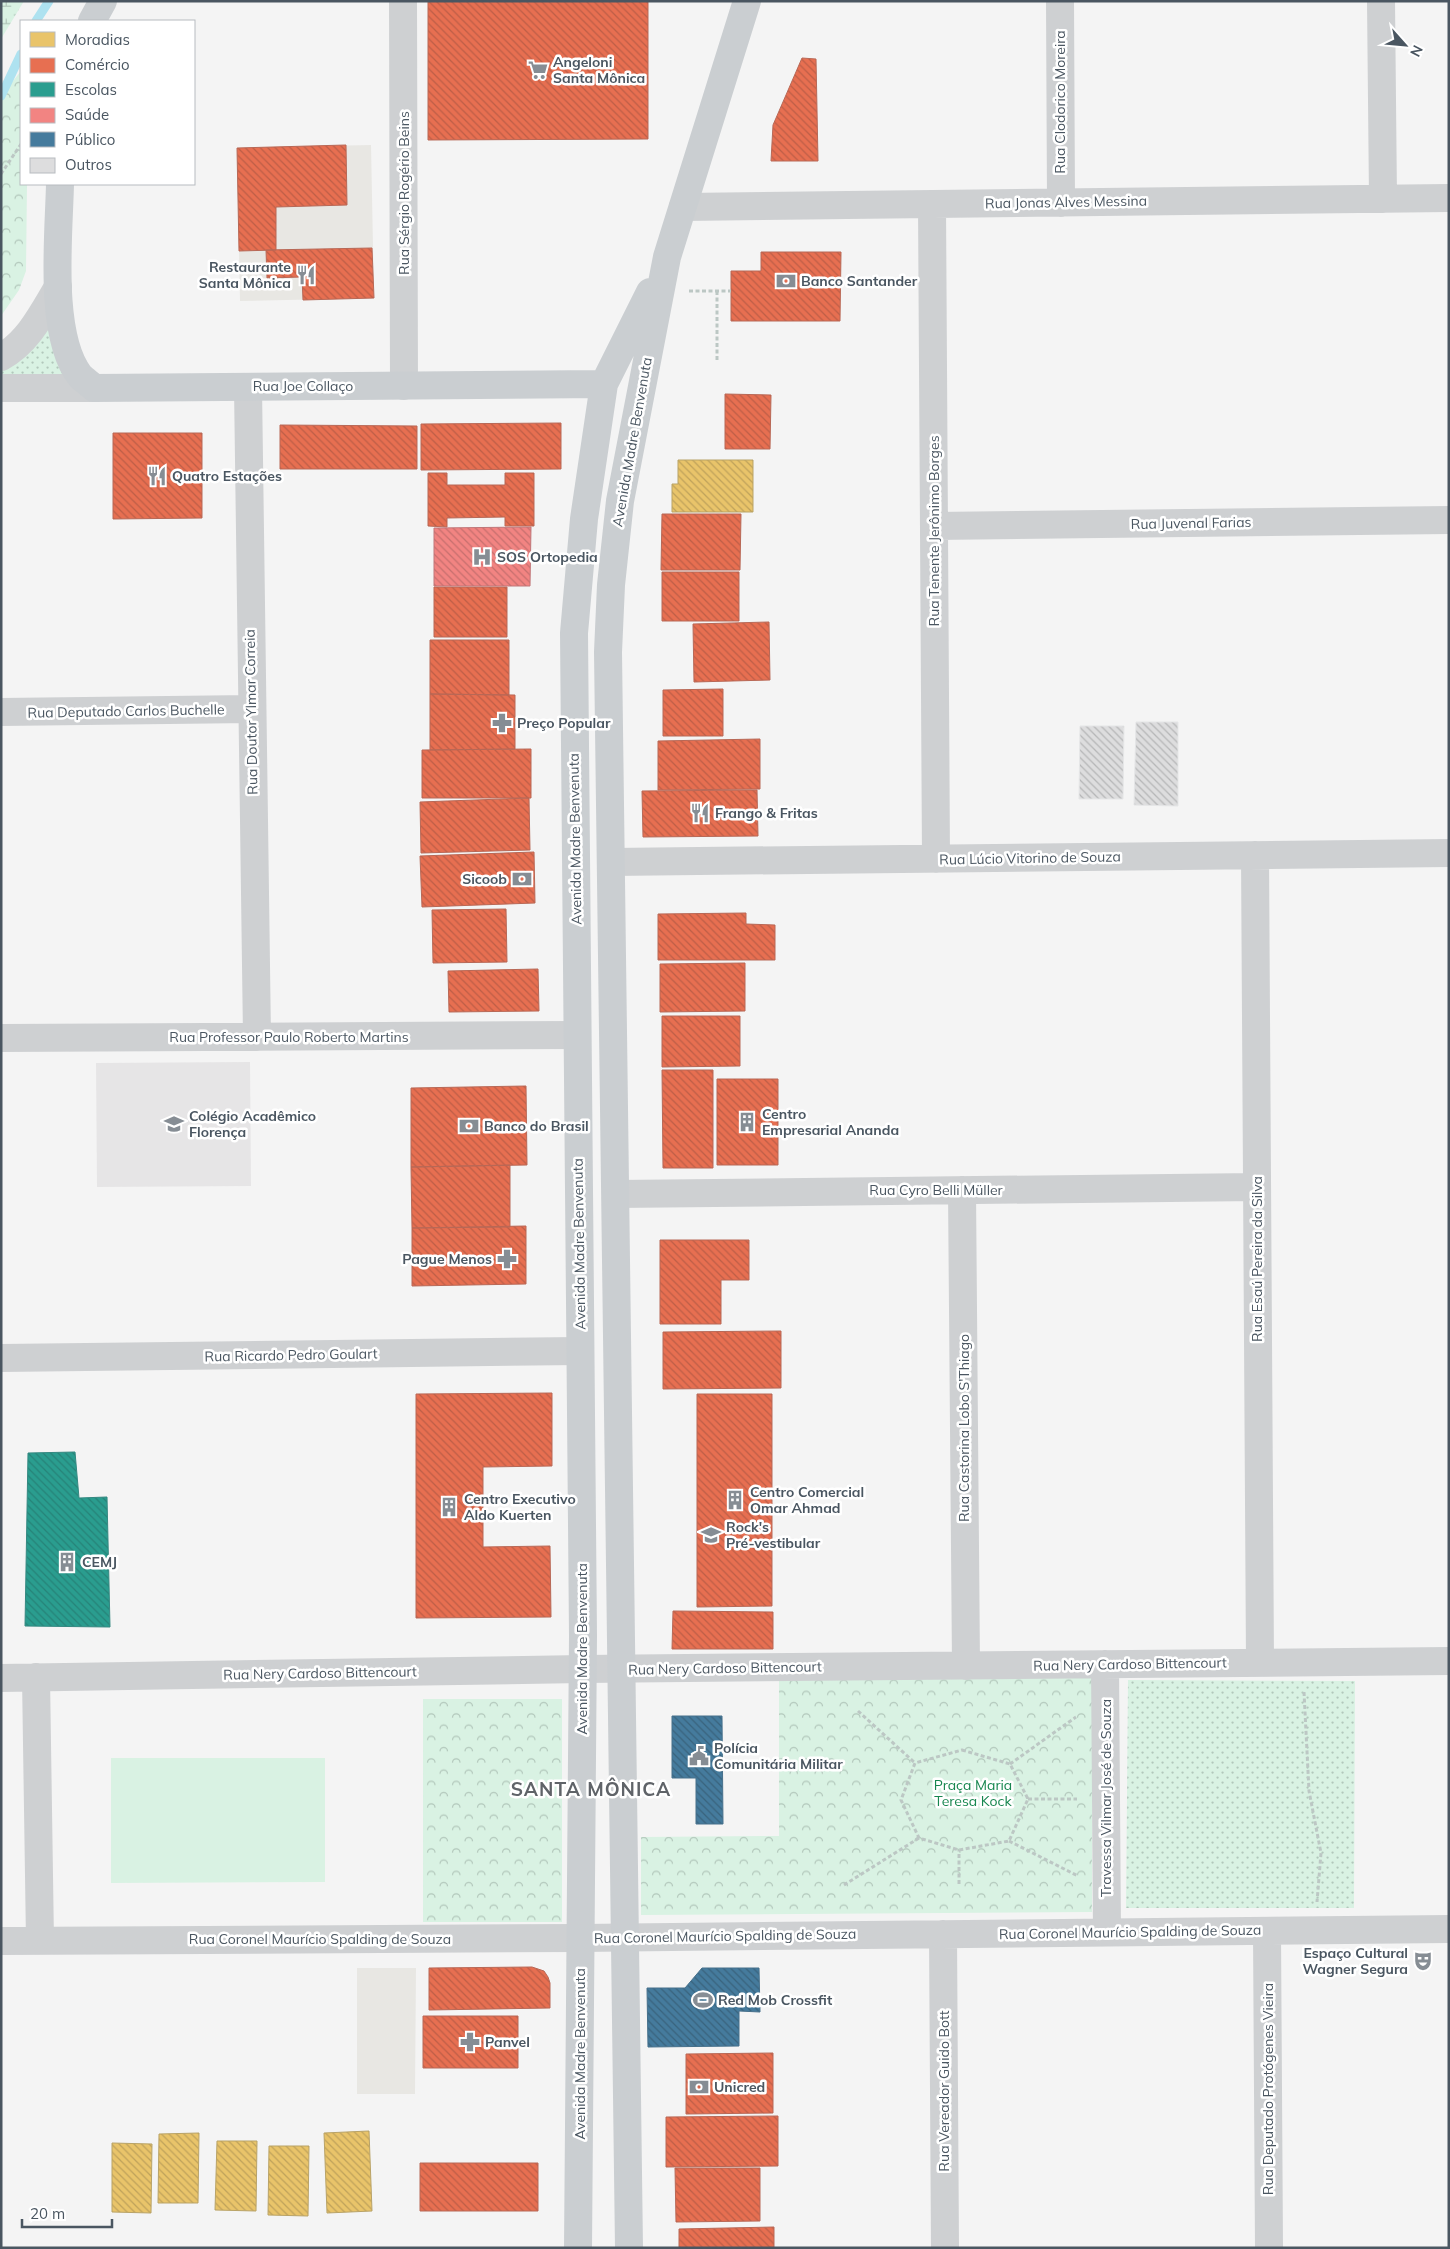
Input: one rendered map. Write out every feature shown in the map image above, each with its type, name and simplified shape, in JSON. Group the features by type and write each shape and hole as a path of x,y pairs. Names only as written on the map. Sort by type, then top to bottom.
{"main road":[{"path":"93,20 104,1"},
{"name":"Avenida Madre Benvenuta","path":"629,2248 623,1669 608,652 611,585 620,501 667,257 747,1"},
{"path":"60,185 58,287 60,322 69,355 80,375 94,388"},
{"name":"Avenida Madre Benvenuta","path":"578,2248 583,1669 574,634 584,519 604,384 667,257"},
{"name":"Rua Joe Collaço","path":"94,388 604,384"}],"street":[{"name":"Rua Sérgio Rogério Beins","path":"402,1 404,386"},
{"name":"Rua Clodorico Moreira","path":"1060,1 1061,203"},
{"path":"1381,1 1383,199"},
{"name":"Rua Jonas Alves Messina","path":"682,207 1449,198"},
{"name":"Rua Tenente Jerônimo Borges","path":"932,204 936,859"},
{"path":"1,358 18,344 37,323 58,287"},
{"name":"Rua Doutor Ylmar Correia","path":"248,387 251,709 258,1037"},
{"name":"Rua Joe Collaço","path":"1,388 94,388"},
{"name":"Rua Juvenal Farias","path":"934,526 1449,520"},
{"name":"Rua Deputado Carlos Buchelle","path":"1,712 251,709"},
{"name":"Rua Lúcio Vitorino de Souza","path":"611,862 1449,853"},
{"name":"Rua Esaú Pereira da Silva","path":"1255,855 1260,1662"},
{"name":"Rua Professor Paulo Roberto Martins","path":"1,1038 577,1035"},
{"name":"Rua Cyro Belli Müller","path":"616,1194 1257,1187"},
{"name":"Rua Castorina Lobo S'Thiago","path":"962,1190 966,1666"},
{"name":"Rua Ricardo Pedro Goulart","path":"1,1358 580,1351"},
{"name":"Rua Nery Cardoso Bittencourt","path":"1,1678 583,1669 1449,1660"},
{"name":"Travessa Vilmar José de Souza","path":"1105,1664 1107,1932"},
{"path":"36,1677 40,1940"},
{"name":"Rua Coronel Maurício Spalding de Souza","path":"1,1941 580,1938 1449,1928"},
{"name":"Rua Deputado Protógenes Vieira","path":"1267,1931 1269,2248"},
{"name":"Rua Vereador Guido Bott","path":"943,1934 945,2248"}],"path":[{"path":"1,174 20,146"},
{"path":"717,291 717,360"},
{"path":"686,292 731,291"},
{"path":"1302,1662 1309,1791 1321,1853 1316,1930"},
{"path":"858,1710 915,1762"},
{"path":"1010,1764 1081,1714"},
{"path":"915,1762 962,1750 1010,1764 1028,1799"},
{"path":"915,1762 902,1800 919,1838 959,1850 1009,1841 1082,1878"},
{"path":"1028,1799 1080,1799"},
{"path":"1009,1841 1028,1799"},
{"path":"844,1886 919,1838"},
{"path":"959,1850 959,1884"}],"shaded area":[{"path":"371,145 374,298 240,301 237,148"},
{"name":"Colégio Acadêmico Florença","path":"250,1062 251,1186 97,1187 96,1063"},
{"path":"357,1968 416,1968 415,2094 357,2094"}],"green space":[{"path":"1,1 24,1 1,39"},
{"path":"20,72 20,185 27,185 26,271 19,290 1,316 1,96"},
{"path":"49,318 66,377 1,378 1,368"},
{"name":"Praça Maria Teresa Kock","path":"1092,1674 1092,1912 641,1915 641,1837 779,1836 779,1676"},
{"path":"1128,1680 1355,1681 1354,1908 1126,1908"},
{"path":"423,1699 562,1699 562,1922 423,1922"},
{"path":"111,1758 325,1758 325,1882 111,1883"}],"building: Moradias":[{"path":"678,460 753,460 753,512 672,512 672,484 678,484"},
{"path":"369,2131 372,2211 327,2213 324,2133"},
{"path":"199,2133 198,2203 158,2203 159,2134"},
{"path":"217,2141 257,2141 256,2211 215,2210"},
{"path":"112,2143 152,2144 151,2213 112,2212"},
{"path":"269,2146 309,2146 308,2216 268,2215"}],"building: Comércio":[{"name":"Angeloni Santa Mônica","path":"428,1 648,1 648,139 428,140"},
{"path":"802,58 816,59 818,161 771,161 773,125"},
{"path":"346,145 347,205 276,207 276,250 239,251 237,148"},
{"name":"Restaurante Santa Mônica","path":"372,248 374,298 303,300 302,277 267,278 266,250"},
{"name":"Banco Santander","path":"761,252 841,252 840,321 731,321 731,271 761,271"},
{"path":"725,394 771,395 770,449 725,449"},
{"path":"561,423 561,469 421,470 421,424"},
{"path":"280,425 417,426 417,469 280,469"},
{"name":"Quatro Estações","path":"113,433 202,433 202,518 113,519"},
{"path":"428,473 447,473 447,485 505,485 505,473 534,473 534,526 505,526 505,517 447,518 447,527 428,526"},
{"path":"662,514 741,514 740,570 661,570"},
{"path":"662,572 739,572 739,621 662,621"},
{"path":"434,587 507,587 507,637 434,637"},
{"path":"769,622 770,680 694,682 693,624"},
{"path":"430,640 509,640 509,695 430,694"},
{"path":"723,689 723,736 663,736 663,690"},
{"path":"430,694 515,695 515,749 430,750"},
{"path":"760,739 760,789 658,790 658,741"},
{"path":"531,749 531,798 422,798 422,750"},
{"name":"Frango & Fritas","path":"757,790 758,836 643,837 642,791"},
{"path":"529,798 530,850 421,853 420,802"},
{"path":"534,852 535,903 422,907 420,856"},
{"path":"506,909 507,962 433,963 432,910"},
{"path":"746,913 746,924 775,925 775,960 658,960 658,914"},
{"path":"745,963 745,1011 660,1012 660,964"},
{"path":"538,969 539,1011 449,1012 448,971"},
{"path":"662,1016 740,1016 740,1066 662,1067"},
{"path":"662,1070 713,1070 713,1168 663,1168"},
{"name":"Centro Empresarial Ananda","path":"717,1079 778,1079 778,1165 717,1165"},
{"name":"Banco do Brasil","path":"526,1086 527,1165 411,1167 411,1088"},
{"path":"510,1165 510,1227 412,1228 411,1167"},
{"path":"526,1226 526,1284 412,1286 412,1228"},
{"path":"660,1240 749,1240 749,1280 721,1280 721,1324 660,1324"},
{"path":"781,1331 781,1388 663,1389 663,1332"},
{"name":"Centro Executivo Aldo Kuerten","path":"552,1393 552,1466 483,1467 483,1547 550,1546 551,1617 416,1618 416,1394"},
{"name":"Centro Comercial Omar Ahmad","path":"697,1394 772,1394 772,1606 697,1607"},
{"path":"673,1611 773,1612 773,1649 672,1649"},
{"path":"532,1967 544,1971 548,1977 550,1983 550,2008 429,2010 429,1968"},
{"name":"Panvel","path":"423,2016 518,2016 518,2068 423,2068"},
{"path":"773,2053 773,2113 686,2114 686,2054"},
{"path":"778,2116 778,2166 666,2167 666,2117"},
{"path":"420,2163 538,2163 538,2211 420,2211"},
{"path":"675,2168 760,2168 760,2221 676,2222"},
{"path":"774,2227 774,2248 679,2248 679,2229"}],"building: Escolas":[{"name":"CEMJ","path":"75,1452 79,1498 107,1497 110,1627 25,1626 28,1453"}],"building: Saúde":[{"name":"SOS Ortopedia","path":"531,527 530,586 434,586 434,528"}],"building: Público":[{"path":"672,1716 722,1716 723,1824 696,1824 696,1778 672,1778"},
{"name":"Red Mob Crossfit","path":"702,1968 759,1968 760,2012 739,2011 739,2046 648,2047 647,1988 685,1988"}],"building: Outros":[{"path":"1136,722 1178,722 1178,806 1134,805"},
{"path":"1080,726 1124,726 1123,799 1079,799"}],"waterway":[{"path":"37,20 49,1"},
{"path":"1,96 20,56"}],"place":[{"name":"Angeloni Santa Mônica","path":"538,70"},
{"name":"Restaurante Santa Mônica","path":"306,275"},
{"name":"Banco Santander","path":"786,281"},
{"name":"Quatro Estações","path":"157,476"},
{"name":"SOS Ortopedia","path":"482,557"},
{"name":"Preço Popular","path":"502,723"},
{"name":"Frango & Fritas","path":"700,813"},
{"name":"Sicoob","path":"522,879"},
{"name":"Centro Empresarial Ananda","path":"747,1122"},
{"name":"Colégio Acadêmico Florença","path":"174,1124"},
{"name":"Banco do Brasil","path":"469,1126"},
{"name":"Pague Menos","path":"507,1259"},
{"name":"Centro Comercial Omar Ahmad","path":"735,1500"},
{"name":"Centro Executivo Aldo Kuerten","path":"449,1507"},
{"name":"Rock's Pré-vestibular","path":"711,1535"},
{"name":"CEMJ","path":"67,1562"},
{"name":"Polícia Comunitária Militar","path":"699,1756"},
{"name":"Espaço Cultural Wagner Segura","path":"1423,1961"},
{"name":"Red Mob Crossfit","path":"703,2000"},
{"name":"Panvel","path":"470,2042"},
{"name":"Unicred","path":"699,2087"}],"district":[{"name":"SANTA MÔNICA","path":"591,1789"}]}
